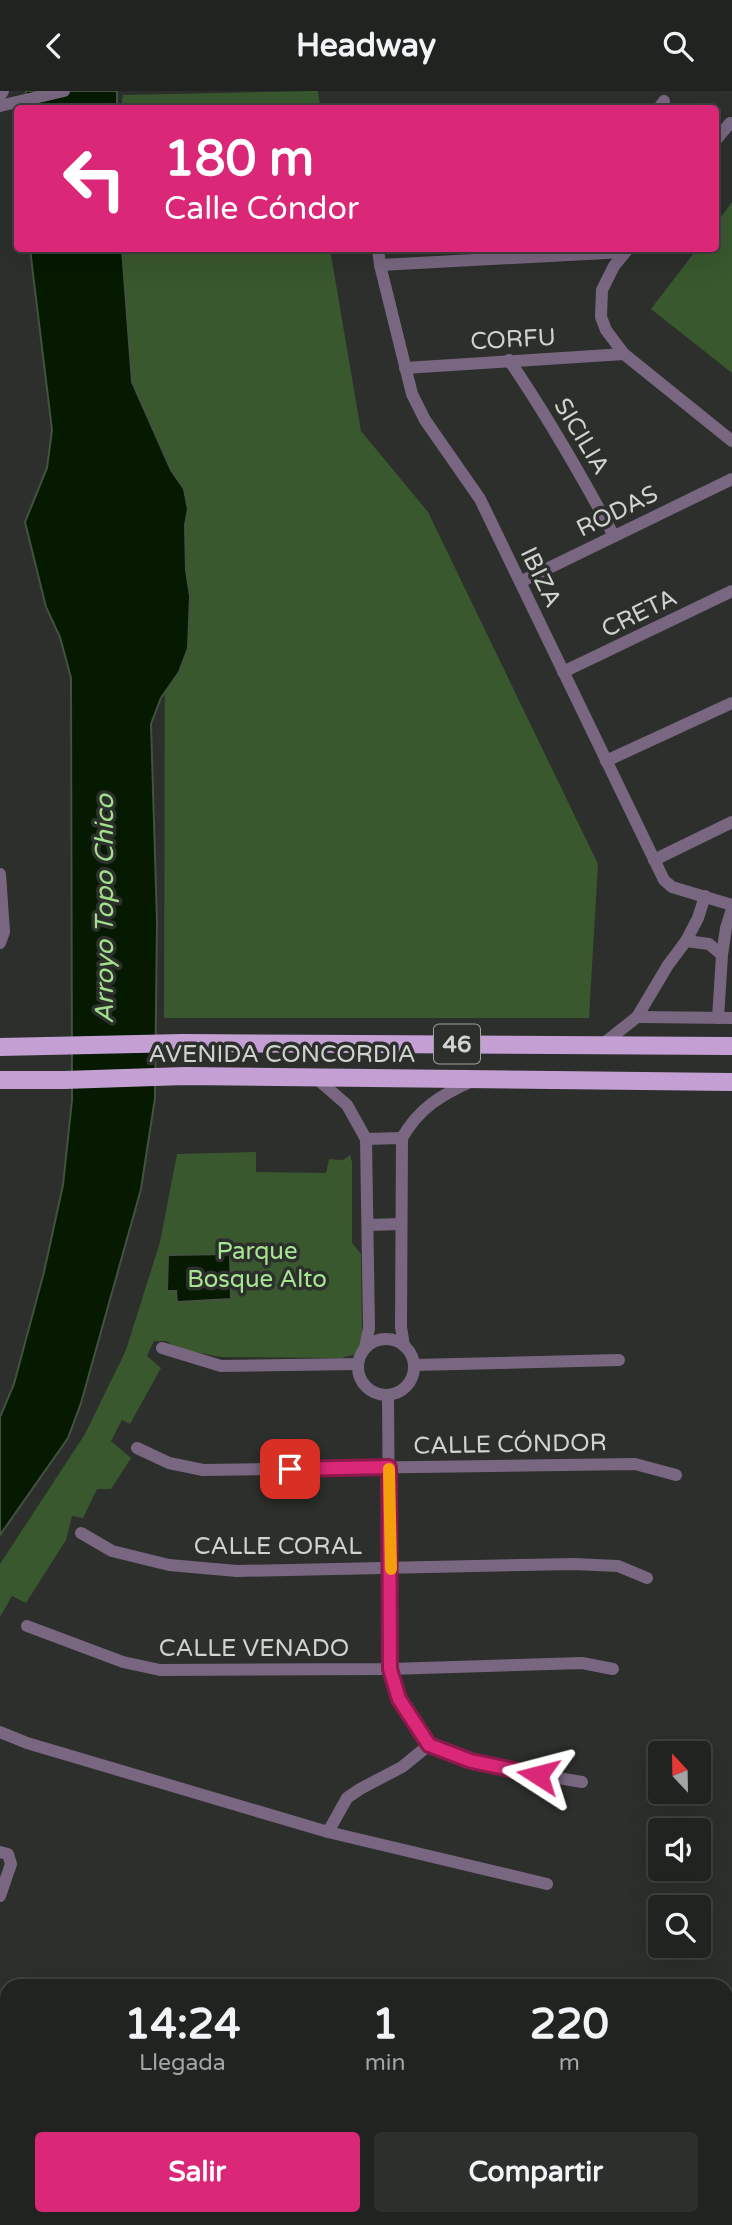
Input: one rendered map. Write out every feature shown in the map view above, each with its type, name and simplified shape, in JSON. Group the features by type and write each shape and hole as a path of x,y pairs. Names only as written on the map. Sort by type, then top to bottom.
{"main road":[{"name":"AVENIDA CONCORDIA","path":"0,1047 183,1043 732,1046"},
{"name":"AVENIDA CONCORDIA","path":"0,1080 186,1076 732,1081"}],"street":[{"path":"0,106 64,91"},
{"name":"IBIZA","path":"378,252 412,394 425,419 480,499 654,860 667,884 732,907 722,955 725,1018"},
{"path":"380,265 594,252"},
{"path":"626,252 602,290 601,317 606,330 624,354 732,440"},
{"name":"CORFU","path":"405,368 624,354"},
{"name":"SICILIA","path":"509,360 558,435 614,536"},
{"name":"RODAS","path":"520,582 732,479"},
{"name":"CRETA","path":"563,672 732,591"},
{"path":"606,761 732,703"},
{"path":"654,860 732,821"},
{"path":"0,874 3,923 1,942"},
{"path":"603,1044 637,1017 668,964 686,941 698,918 705,896"},
{"path":"686,941 709,944 722,955"},
{"path":"637,1017 725,1018"},
{"path":"316,1077 347,1105 366,1139 369,1328 358,1364 359,1374 370,1390 388,1395 399,1392 407,1385 413,1376 414,1365 410,1351 389,1339 380,1339 365,1348"},
{"path":"404,1346 401,1327 402,1138 411,1122 437,1098 477,1079"},
{"path":"366,1139 402,1138"},
{"path":"368,1225 401,1224"},
{"path":"162,1348 222,1366 358,1364"},
{"path":"414,1365 619,1360"},
{"path":"388,1395 390,1669 399,1699 429,1745 493,1767 582,1782"},
{"name":"CALLE CÓNDOR","path":"137,1448 169,1463 202,1470 635,1464 676,1475"},
{"name":"CALLE CORAL","path":"81,1533 112,1551 169,1565 237,1571 618,1566 647,1578"},
{"name":"CALLE VENADO","path":"27,1626 123,1662 160,1670 390,1669 582,1663 613,1669"},
{"path":"0,1732 27,1743 328,1832 547,1884"},
{"path":"328,1832 348,1798 402,1767 429,1745"},
{"path":"0,1852 8,1854 11,1864 0,1896"}],"green space":[{"path":"318,91 320,105 121,105 123,95"},
{"path":"732,202 732,373 651,309 695,252 719,252 719,219"},
{"path":"110,252 331,252 361,431 428,512 598,864 589,1018 164,1018 165,601"},
{"name":"Parque Bosque Alto","path":"256,1152 256,1172 326,1173 329,1159 343,1160 350,1155 352,1243 361,1254 360,1347 353,1355 341,1358 221,1357 178,1349 166,1341 154,1341 147,1356 161,1368 130,1424 122,1420 111,1441 131,1458 111,1489 97,1489 83,1518 72,1516 66,1540 26,1603 12,1596 0,1617 0,1564 85,1434 126,1350 160,1242 177,1154"}],"water":[{"path":"26,91 117,91 117,105 24,105"},
{"name":"Arroyo Topo Chico","path":"30,252 122,252 132,382 171,470 184,489 188,509 185,525 186,570 190,596 188,648 179,672 161,698 151,724 157,921 155,1098 141,1189 81,1403 68,1438 0,1535 0,1417 14,1384 44,1272 63,1185 72,1100 71,678 60,637 46,607 25,522 47,468 52,430"},
{"path":"230,1254 231,1299 177,1302 176,1291 167,1291 168,1255"}],"slow traffic":[{"path":"389,1469 391,1569"}],"route":[{"path":"290,1469 389,1467 390,1669 399,1699 429,1745 471,1761 538,1775"}]}
